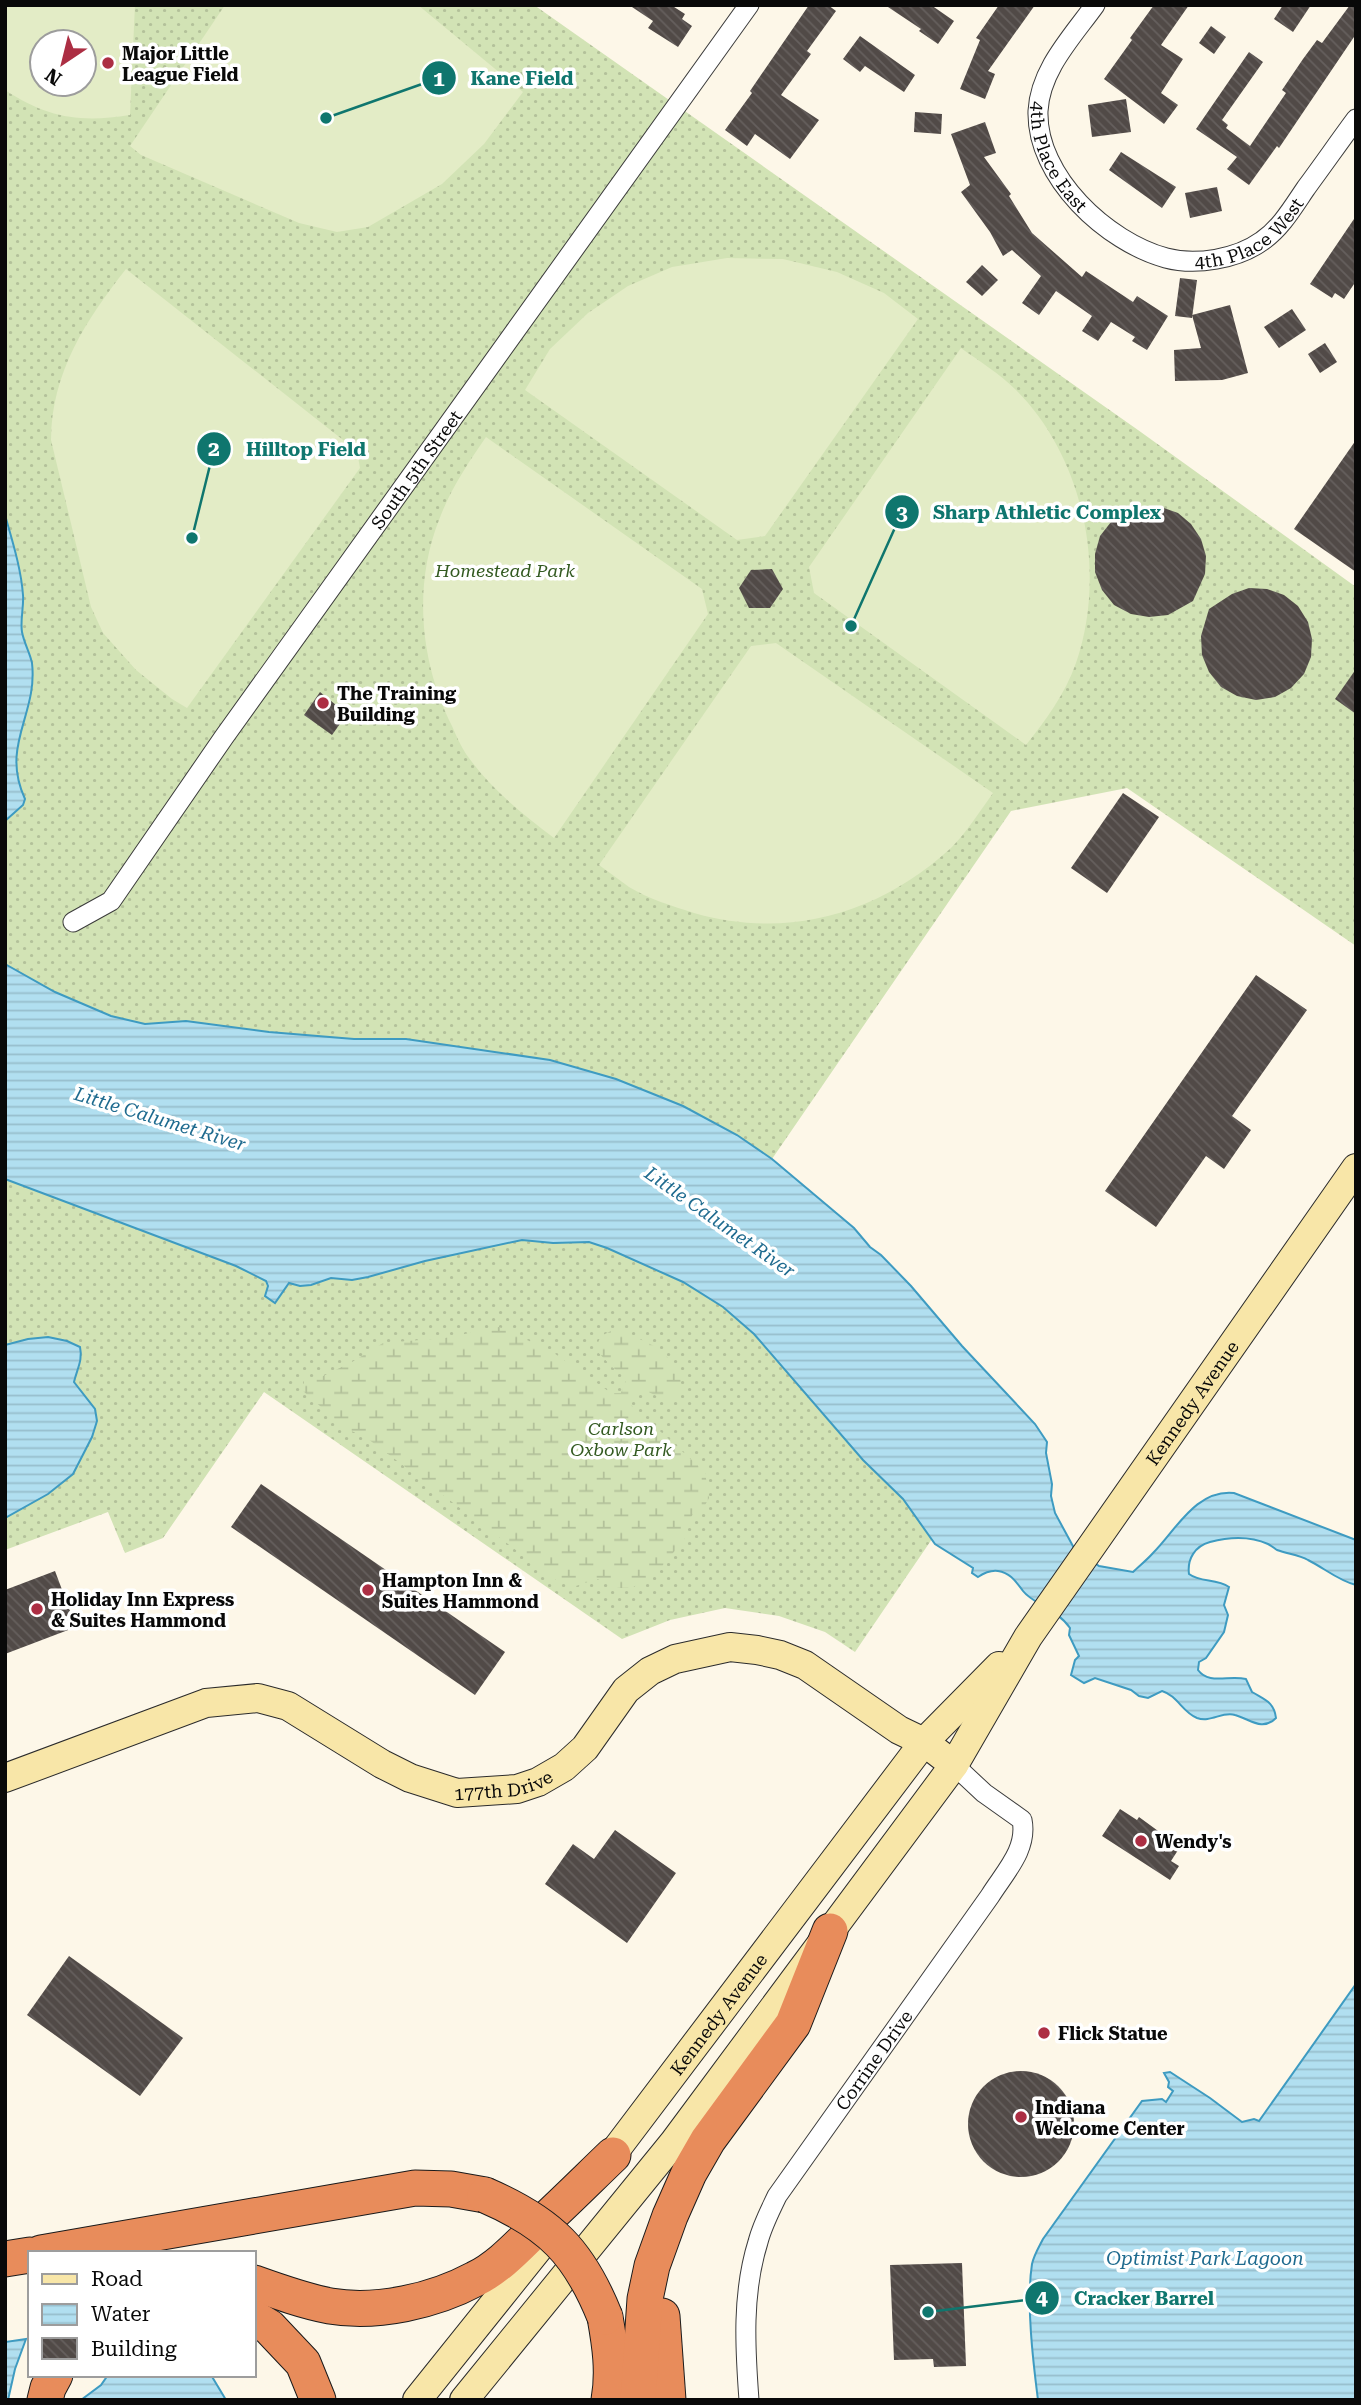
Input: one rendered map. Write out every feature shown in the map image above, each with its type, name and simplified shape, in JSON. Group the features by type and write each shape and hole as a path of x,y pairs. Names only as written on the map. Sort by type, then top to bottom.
{"highway":[{"path":"638,2400 645,2299 652,2266 670,2216 689,2173 708,2140 793,2024 830,1931"},
{"path":"256,2284 332,2306 381,2306 442,2294 477,2279 512,2252 613,2155"},
{"path":"53,2251 415,2188 451,2189 485,2195 517,2209 544,2226 571,2253 593,2288 605,2318 610,2348 612,2380 609,2400"},
{"path":"668,2400 661,2322 670,2216"},
{"path":"5,2259 28,2255"},
{"path":"5,2274 28,2271"},
{"path":"256,2319 269,2327 303,2363 318,2400"},
{"path":"45,2400 54,2377"}],"main road":[{"name":"Kennedy Avenue","path":"464,2400 674,2142 954,1765 1028,1637 1356,1168"},
{"name":"Kennedy Avenue","path":"417,2400 613,2155 924,1742 1028,1637"},
{"name":"177th Drive","path":"5,1778 206,1703 258,1698 288,1706 382,1764 410,1778 457,1793 517,1789 538,1782 564,1767 585,1748 626,1690 650,1671 675,1659 730,1647 780,1655 805,1665 900,1730 924,1742 954,1765"}],"street":[{"name":"South 5th Street","path":"74,922 111,901 247,704 750,5"},
{"name":"4th Place East","path":"1095,5 1054,63 1044,83 1038,111 1041,140 1058,177 1105,228"},
{"name":"4th Place West","path":"1105,228 1133,247 1168,259 1205,261 1242,253 1263,240 1284,220 1356,119"},
{"name":"Corrine Drive","path":"749,2400 745,2344 748,2283 758,2241 777,2196 990,1896 1021,1847 1025,1834 1022,1820 984,1793 954,1765"}],"green space":[{"name":"Homestead Park","path":"5,5 534,5 1138,430 1356,587 1356,946 1127,788 1011,811 772,1159 737,1135 616,1079 550,1060 406,1039 354,1039 186,1021 145,1024 111,1016 55,992 5,964 5,821 23,805 25,799 18,780 16,762 32,682 32,663 22,632 23,600 16,554 5,515"},
{"name":"Major Little League Field","path":"5,5 135,5 130,115 95,118 65,116 5,90"},
{"path":"225,5 418,5 523,92 484,144 442,184 368,227 337,232 299,223 141,155 130,146"},
{"path":"727,258 783,259 837,272 884,293 918,319 765,536 737,540 525,390 550,349 588,313 628,286 672,267"},
{"path":"126,269 357,451 360,468 187,708 136,670 103,633 91,607 51,440 57,392 64,370 97,308"},
{"path":"961,348 1010,384 1040,418 1059,449 1084,519 1089,555 1085,628 1076,663 1061,696 1026,745 814,593 809,567"},
{"path":"486,437 702,589 708,614 554,838 485,778 466,754 441,701 427,650 423,597 431,545 448,498"},
{"path":"776,643 993,793 957,842 923,871 894,890 863,905 831,915 798,922 764,924 729,921 677,908 629,887 599,865 751,646"},
{"name":"Carlson Oxbow Park","path":"5,1179 236,1266 266,1281 269,1286 266,1292 284,1288 289,1282 368,1277 425,1261 522,1240 589,1242 607,1248 683,1282 723,1307 754,1334 863,1460 903,1499 932,1539 855,1652 825,1632 779,1616 725,1608 670,1620 622,1639 264,1392 163,1538 125,1553 108,1512 5,1550"},
{"path":"499,1327 551,1351 611,1393 621,1393 627,1378 595,1349 601,1336 617,1328 654,1346 678,1366 682,1389 668,1401 646,1391 631,1391 629,1403 705,1472 709,1498 704,1507 693,1514 686,1525 686,1537 660,1569 632,1588 619,1588 597,1579 576,1586 556,1580 364,1436 346,1429 303,1391 304,1381 317,1379 383,1343 445,1338"}],"water":[{"path":"5,515 20,575 23,600 22,632 32,663 32,682 16,762 18,780 25,799 23,805 5,821"},
{"name":"Little Calumet River","path":"5,964 55,992 111,1016 145,1024 186,1021 354,1039 406,1039 550,1060 616,1079 683,1106 737,1135 772,1159 854,1228 911,1286 962,1346 1035,1424 1047,1442 1046,1453 1055,1513 1074,1548 1099,1566 1133,1572 1198,1504 1221,1493 1234,1493 1356,1540 1356,1585 1305,1558 1254,1540 1232,1538 1210,1542 1193,1554 1189,1563 1189,1574 1229,1587 1224,1605 1228,1615 1224,1632 1206,1658 1199,1662 1198,1670 1202,1675 1213,1678 1246,1679 1252,1692 1273,1708 1276,1718 1266,1724 1230,1714 1207,1719 1197,1718 1187,1712 1172,1696 1162,1691 1148,1698 1095,1678 1084,1683 1071,1675 1075,1660 1079,1656 1065,1621 1027,1596 1013,1578 998,1571 978,1577 972,1573 973,1568 935,1544 903,1499 863,1460 754,1334 723,1307 683,1282 589,1242 522,1240 352,1280 331,1278 300,1286 289,1283 275,1303 265,1296 268,1286 266,1281 236,1266 5,1179"},
{"path":"48,1337 80,1347 80,1360 74,1382 95,1409 97,1421 73,1474 48,1494 5,1518 5,1345"},
{"name":"Optimist Park Lagoon","path":"1356,1984 1356,2400 1038,2400 1030,2313 1030,2279 1034,2257 1043,2239 1142,2101 1162,2099 1166,2102 1173,2091 1168,2087 1169,2082 1164,2073 1170,2072 1242,2122 1254,2119 1259,2121"},
{"path":"26,2339 8,2400 5,2400 5,2342"},
{"path":"107,2377 212,2377 226,2400 81,2400 101,2385"}],"building":[{"path":"629,5 671,5 685,14 682,19 692,26 678,47 648,28 653,21"},
{"path":"809,5 828,5 836,11 807,51 811,54 781,95 819,120 790,159 755,134 747,146 725,130"},
{"path":"885,5 931,5 954,21 938,44"},
{"path":"999,5 1035,5 988,71 995,74 985,99 960,89 980,40 976,38"},
{"path":"1154,5 1189,5 1161,45 1183,59 1161,93 1178,105 1164,124 1104,79"},
{"path":"1283,5 1311,5 1293,32 1274,19"},
{"path":"1350,5 1356,5 1356,34 1279,148 1277,146 1249,185 1227,169 1237,157 1196,129 1249,52 1263,62 1222,120 1228,125 1226,128 1250,146 1286,93 1282,90 1303,59 1317,40 1322,43"},
{"path":"1211,26 1226,37 1214,54 1199,43"},
{"path":"860,36 915,75 904,92 865,66 860,72 843,59"},
{"path":"1126,99 1131,132 1092,137 1088,105"},
{"path":"915,112 942,114 941,134 914,132"},
{"path":"985,122 996,153 984,157 1011,194 1009,196 1032,233 1082,277 1086,271 1133,302 1137,296 1168,316 1147,350 1132,341 1135,337 1111,322 1098,341 1082,331 1092,316 1056,291 1039,315 1022,303 1041,276 1012,250 1003,256 990,232 961,192 970,185 951,134"},
{"path":"1121,152 1176,187 1162,208 1109,170"},
{"path":"1217,187 1222,211 1190,218 1185,193"},
{"path":"1356,216 1356,281 1344,299 1335,293 1332,298 1310,284"},
{"path":"982,265 998,280 982,296 966,282"},
{"path":"1180,278 1197,280 1192,318 1175,316"},
{"path":"1230,305 1248,373 1222,380 1175,381 1174,350 1201,348 1192,315"},
{"path":"1292,309 1306,330 1279,348 1264,327"},
{"path":"1325,343 1337,362 1320,373 1308,354"},
{"path":"1356,440 1356,572 1294,529"},
{"path":"1143,506 1161,507 1178,513 1191,524 1201,539 1206,556 1205,574 1193,601 1168,615 1149,617 1131,614 1114,605 1102,590 1095,572 1095,554 1100,536 1111,522 1126,511"},
{"path":"772,569 783,589 770,608 749,608 739,588 751,570"},
{"path":"1249,588 1267,589 1284,595 1298,606 1308,622 1312,639 1311,657 1304,674 1291,688 1275,697 1256,700 1237,696 1221,687 1209,672 1202,655 1201,636 1209,609 1232,594"},
{"path":"1356,669 1356,714 1335,699"},
{"name":"The Training Building","path":"320,692 347,714 332,735 304,715"},
{"path":"1123,793 1159,817 1107,893 1071,868"},
{"path":"1256,975 1307,1010 1232,1116 1251,1130 1224,1169 1206,1156 1156,1227 1105,1191"},
{"name":"Hampton Inn & Suites Hammond","path":"261,1484 505,1652 475,1695 231,1527"},
{"name":"Holiday Inn Express & Suites Hammond","path":"55,1571 76,1627 5,1654 5,1590"},
{"name":"Wendy's","path":"1120,1809 1137,1820 1139,1817 1180,1847 1171,1861 1179,1866 1170,1880 1102,1836"},
{"path":"615,1830 676,1873 627,1943 545,1884 573,1844 594,1859"},
{"path":"69,1956 183,2038 140,2096 27,2015"},
{"name":"Indiana Welcome Center","path":"1021,2071 1041,2075 1058,2087 1070,2104 1074,2124 1070,2144 1058,2161 1041,2173 1021,2177 1001,2173 984,2161 972,2144 968,2124 972,2104 984,2087 1001,2075"},
{"path":"962,2263 966,2366 934,2367 933,2359 894,2360 890,2265"}],"place":[{"name":"Major Little League Field","path":"108,63"},
{"name":"Kane Field","path":"326,118"},
{"name":"Hilltop Field","path":"192,538"},
{"name":"Sharp Athletic Complex","path":"851,626"},
{"name":"The Training Building","path":"323,703"},
{"name":"Hampton Inn & Suites Hammond","path":"368,1590"},
{"name":"Holiday Inn Express & Suites Hammond","path":"37,1609"},
{"name":"Wendy's","path":"1141,1841"},
{"name":"Flick Statue","path":"1044,2033"},
{"name":"Indiana Welcome Center","path":"1021,2117"},
{"name":"Cracker Barrel","path":"928,2312"}]}
